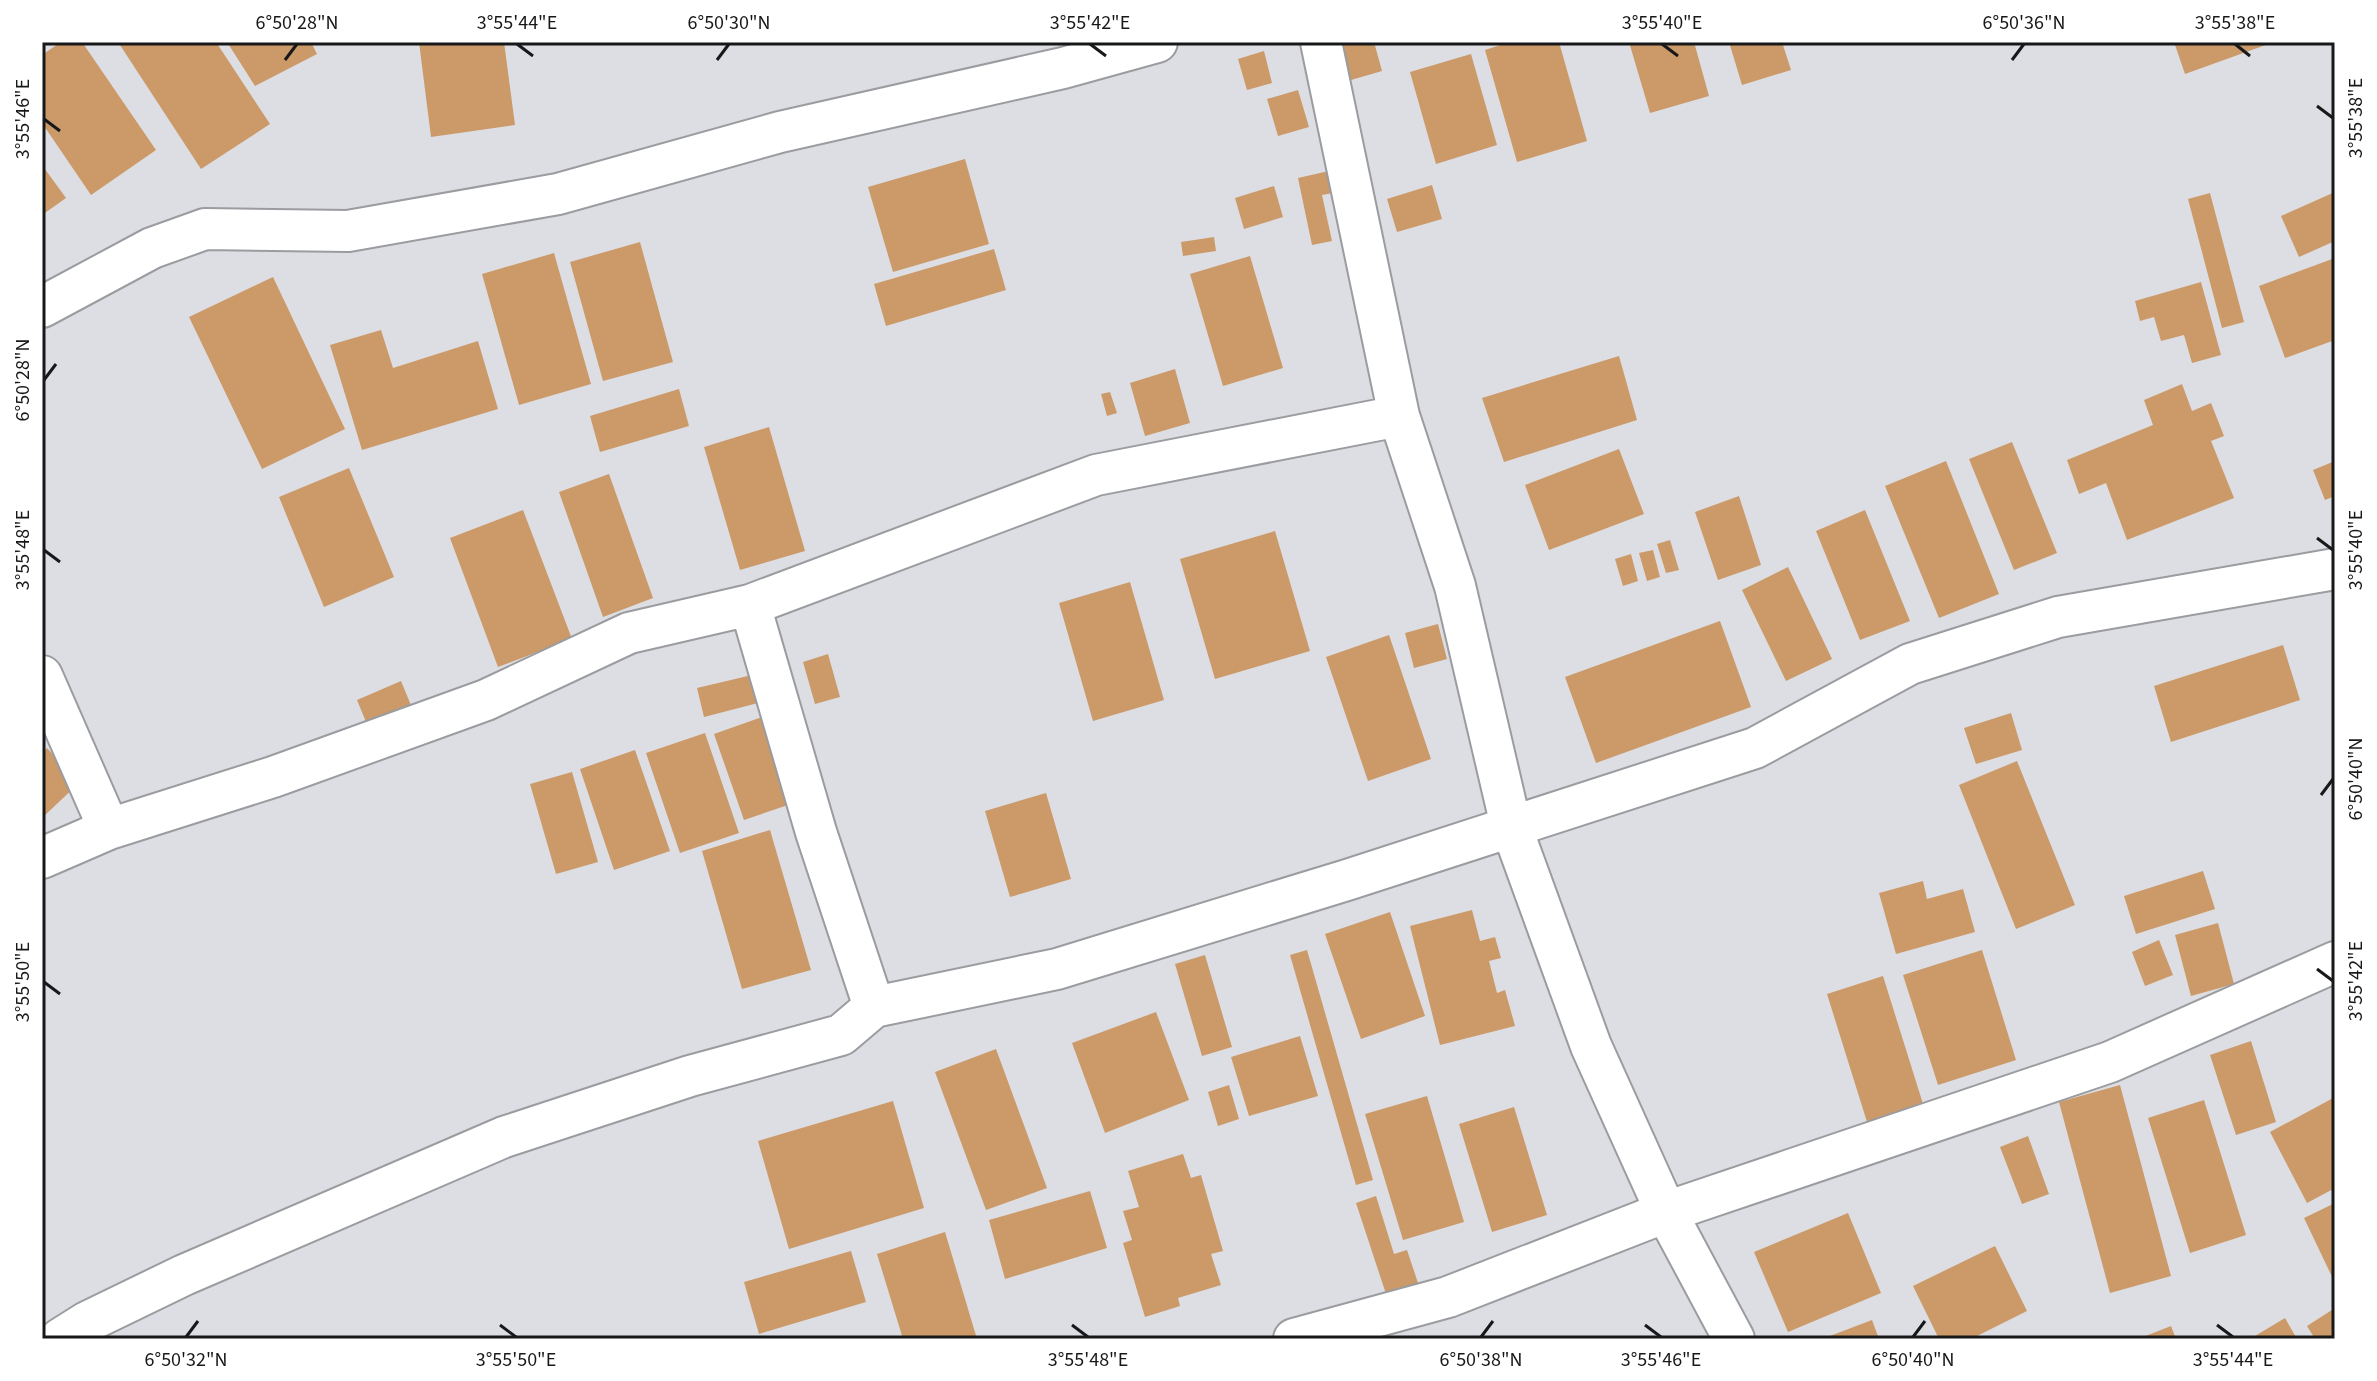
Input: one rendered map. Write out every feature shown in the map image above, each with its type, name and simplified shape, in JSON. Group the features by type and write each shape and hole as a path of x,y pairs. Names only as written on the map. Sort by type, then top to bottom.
{"street":[{"path":"42,307 152,248 205,229 348,231 558,194 780,132 1063,68 1157,42"},
{"path":"1321,42 1399,416 1455,586 1511,826 1591,1046 1666,1212 1734,1339"},
{"path":"42,858 109,829 273,777 486,700 629,633 750,605 1096,475 1399,416"},
{"path":"60,1339 87,1322 184,1275 504,1137 690,1076 841,1035 874,1007 1057,969 1755,748 1910,664 2043,622 2335,569"},
{"path":"750,605 816,832 874,1007"},
{"path":"42,676 109,829"},
{"path":"1294,1339 1448,1297 1666,1212 2110,1062 2335,962"}],"building":[{"path":"61,42 82,42 156,150 91,195 42,123 42,55"},
{"path":"118,42 216,42 270,124 201,169"},
{"path":"227,42 311,42 317,54 255,86"},
{"path":"419,42 504,42 515,125 431,137"},
{"path":"1340,42 1374,42 1382,71 1351,80"},
{"path":"1510,42 1559,42 1587,141 1517,162 1485,50"},
{"path":"1629,42 1694,42 1709,96 1650,113"},
{"path":"1729,42 1782,42 1791,70 1742,85"},
{"path":"2174,42 2274,42 2185,74"},
{"path":"1264,51 1272,83 1247,90 1238,59"},
{"path":"1471,54 1497,145 1436,164 1410,72"},
{"path":"1298,90 1309,127 1278,136 1267,99"},
{"path":"965,159 989,244 893,272 868,187"},
{"path":"42,165 66,198 42,215"},
{"path":"1329,171 1333,193 1322,195 1332,241 1312,245 1298,178"},
{"path":"1432,185 1442,219 1397,232 1387,199"},
{"path":"1274,186 1283,217 1244,229 1235,198"},
{"path":"2335,192 2335,241 2299,257 2281,216"},
{"path":"2210,193 2244,322 2222,328 2188,199"},
{"path":"1214,237 1216,251 1183,256 1181,242"},
{"path":"640,242 673,362 603,381 570,262"},
{"path":"994,249 1006,290 886,326 874,284"},
{"path":"554,253 591,384 519,405 482,274"},
{"path":"1250,256 1283,368 1223,386 1190,274"},
{"path":"2335,258 2335,340 2285,358 2259,286"},
{"path":"273,277 345,429 262,469 189,317"},
{"path":"2201,282 2221,355 2192,363 2184,335 2161,341 2154,317 2140,321 2135,301"},
{"path":"381,330 393,368 478,341 498,409 362,450 330,345"},
{"path":"1619,356 1637,420 1504,462 1482,398"},
{"path":"1175,369 1190,423 1145,436 1130,383"},
{"path":"2182,384 2192,411 2211,403 2224,436 2211,441 2234,498 2127,540 2106,483 2079,494 2067,460 2153,425 2144,400"},
{"path":"679,389 689,426 600,452 590,416"},
{"path":"1110,392 1117,413 1107,416 1101,394"},
{"path":"769,427 805,551 740,570 704,447"},
{"path":"2012,442 2057,553 2014,570 1969,459"},
{"path":"1619,449 1644,514 1549,550 1525,485"},
{"path":"1946,461 1999,594 1939,618 1885,486"},
{"path":"2335,461 2335,496 2325,500 2313,470"},
{"path":"349,468 394,577 324,607 279,497"},
{"path":"609,474 653,598 603,617 559,492"},
{"path":"1739,496 1761,565 1718,580 1695,512"},
{"path":"523,510 572,639 498,667 450,538"},
{"path":"1865,510 1910,621 1860,640 1816,531"},
{"path":"1275,531 1310,651 1215,679 1180,559"},
{"path":"1670,540 1679,570 1666,573 1657,544"},
{"path":"1653,550 1660,577 1647,581 1639,553"},
{"path":"1631,554 1638,581 1623,586 1615,559"},
{"path":"1788,567 1832,659 1786,681 1742,590"},
{"path":"1130,582 1164,700 1093,721 1059,603"},
{"path":"1720,621 1751,707 1596,763 1565,677"},
{"path":"1438,624 1447,659 1414,668 1405,633"},
{"path":"1389,635 1431,759 1368,781 1326,657"},
{"path":"2283,645 2300,700 2171,742 2154,686"},
{"path":"828,654 840,697 815,704 803,662"},
{"path":"752,675 758,703 704,717 697,688"},
{"path":"401,681 415,715 371,734 357,700"},
{"path":"2011,713 2022,750 1976,764 1964,728"},
{"path":"762,717 791,804 744,820 714,734"},
{"path":"705,733 739,833 680,853 646,753"},
{"path":"47,748 79,783 42,818 42,753"},
{"path":"635,750 670,851 614,870 580,769"},
{"path":"2017,761 2075,905 2016,929 1959,785"},
{"path":"572,772 598,862 556,874 530,784"},
{"path":"1046,793 1071,879 1010,897 985,811"},
{"path":"770,830 811,970 742,989 702,851"},
{"path":"2203,871 2215,909 2136,934 2124,896"},
{"path":"1923,881 1927,899 1963,889 1975,932 1896,954 1879,893"},
{"path":"1472,910 1480,941 1495,937 1501,958 1489,961 1497,993 1505,990 1515,1026 1440,1045 1410,926"},
{"path":"1390,912 1425,1016 1361,1039 1325,934"},
{"path":"2218,923 2234,984 2191,996 2175,935"},
{"path":"2159,940 2173,975 2145,986 2132,952"},
{"path":"1307,950 1373,1180 1356,1185 1290,955"},
{"path":"1982,950 2016,1060 1938,1085 1903,975"},
{"path":"1205,955 1232,1047 1202,1056 1175,964"},
{"path":"1883,976 1923,1104 1867,1122 1827,994"},
{"path":"1156,1012 1189,1100 1105,1133 1072,1043"},
{"path":"1300,1036 1318,1096 1249,1116 1231,1057"},
{"path":"2251,1041 2276,1122 2236,1135 2210,1055"},
{"path":"996,1049 1047,1188 986,1210 935,1072"},
{"path":"1229,1085 1239,1119 1218,1126 1208,1092"},
{"path":"2120,1085 2171,1276 2110,1293 2059,1102"},
{"path":"1427,1096 1464,1222 1403,1240 1365,1114"},
{"path":"2335,1097 2335,1188 2307,1203 2270,1132"},
{"path":"2204,1100 2246,1235 2190,1253 2148,1118"},
{"path":"893,1101 924,1208 789,1249 758,1141"},
{"path":"1514,1107 1547,1215 1492,1232 1459,1124"},
{"path":"2028,1136 2049,1194 2022,1204 2000,1147"},
{"path":"1183,1154 1191,1178 1201,1175 1223,1251 1211,1254 1221,1285 1178,1298 1180,1306 1145,1317 1123,1243 1132,1240 1123,1211 1139,1207 1128,1171"},
{"path":"1090,1191 1107,1248 1005,1279 989,1220"},
{"path":"1376,1196 1394,1254 1407,1250 1420,1289 1388,1300 1356,1203"},
{"path":"2335,1203 2335,1283 2304,1218"},
{"path":"1848,1213 1881,1293 1788,1332 1754,1252"},
{"path":"945,1232 977,1339 903,1339 877,1254"},
{"path":"1995,1246 2027,1311 1971,1339 1939,1339 1913,1286"},
{"path":"851,1251 866,1302 759,1334 744,1282"},
{"path":"2335,1308 2335,1339 2315,1339 2307,1326"},
{"path":"2285,1318 2297,1339 2250,1339"},
{"path":"1872,1320 1879,1339 1822,1339"},
{"path":"2171,1326 2176,1339 2138,1339"}]}
